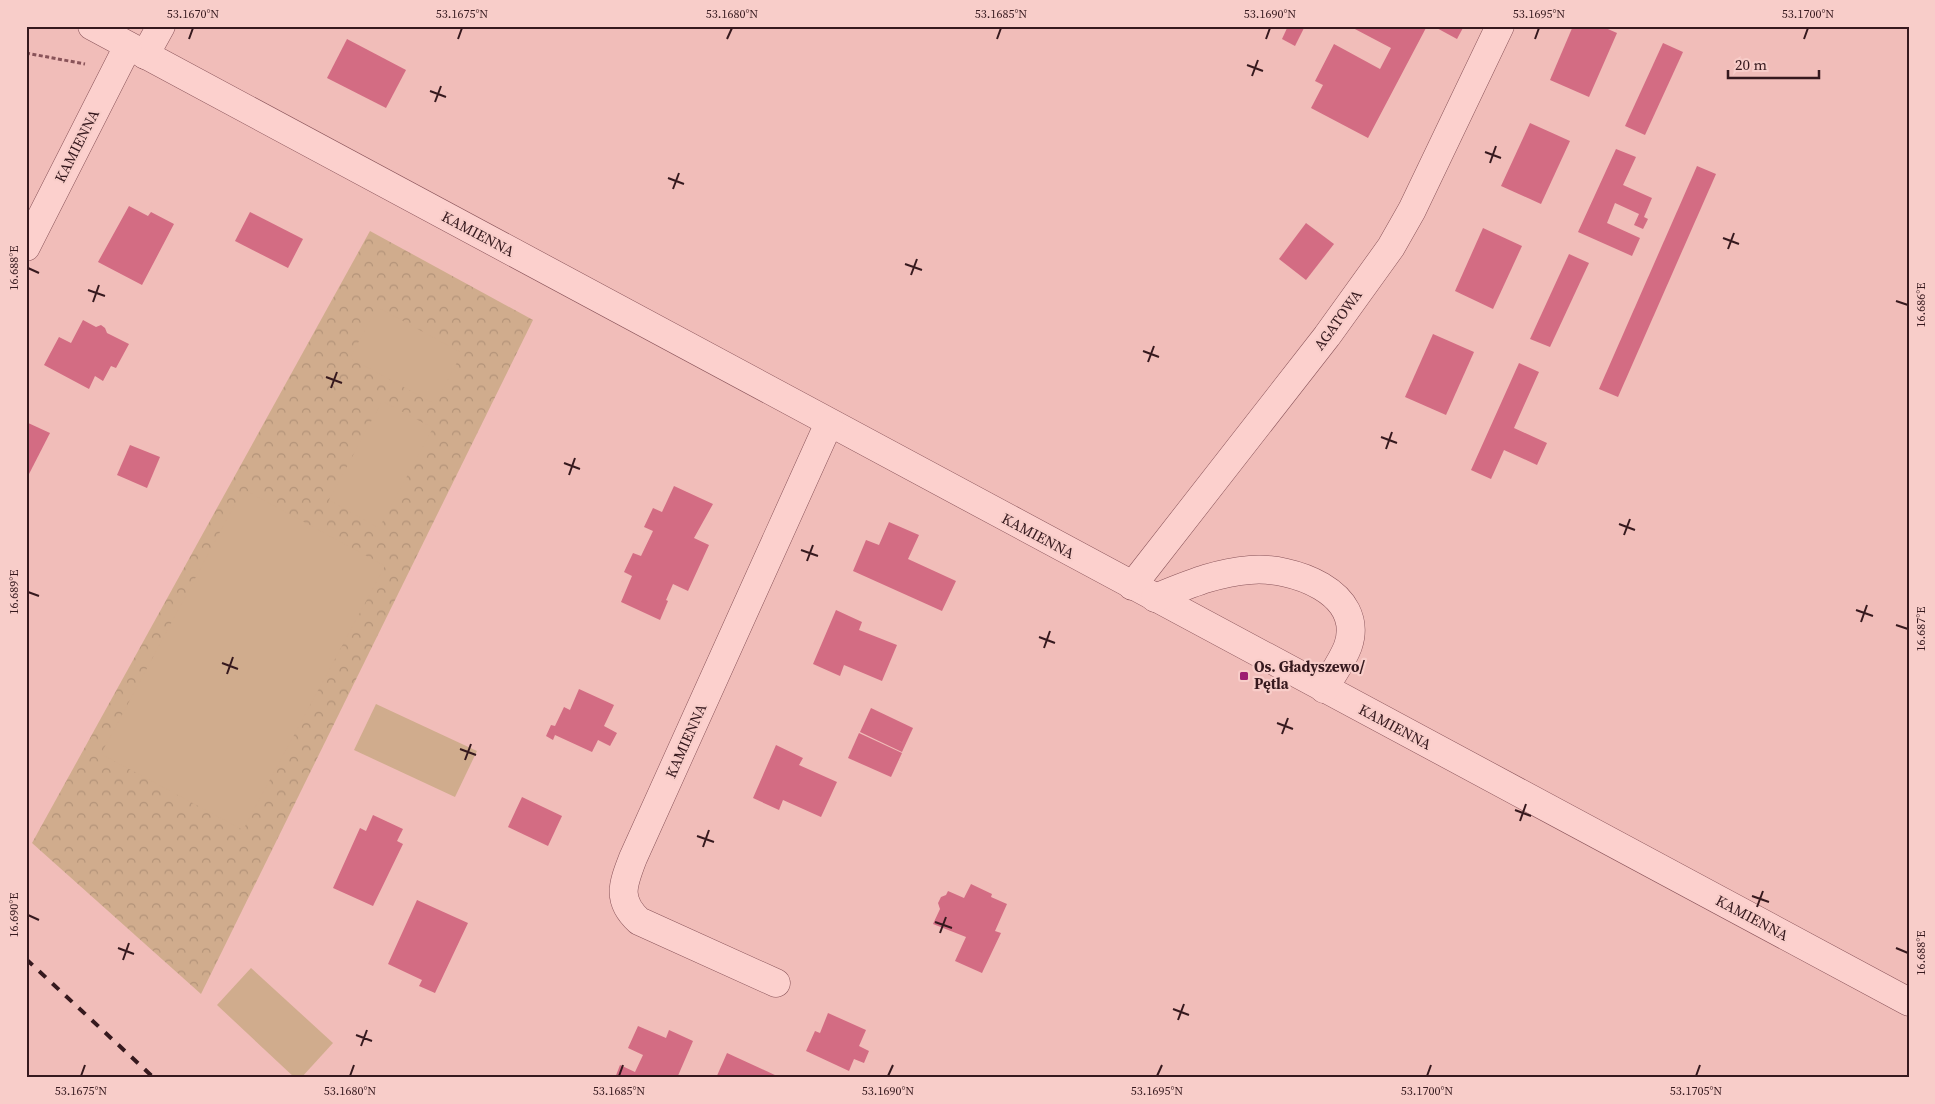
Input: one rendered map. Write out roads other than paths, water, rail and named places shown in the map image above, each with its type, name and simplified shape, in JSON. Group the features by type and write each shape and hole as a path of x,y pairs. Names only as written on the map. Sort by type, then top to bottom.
{"street":[{"name":"KAMIENNA","path":"92,26 1909,1002"},
{"path":"137,51 160,26"},
{"name":"AGATOWA","path":"1144,592 1390,247 1412,210 1500,26"},
{"name":"KAMIENNA","path":"26,247 137,51"},
{"name":"KAMIENNA","path":"776,983 639,921 632,914 624,900 624,883 633,858 829,423"},
{"path":"1144,592 1206,577 1268,569 1294,575 1331,592 1340,600 1349,615 1351,628 1348,646 1324,689"}],"railway":[{"path":"26,959 154,1078"}],"place":[{"name":"Os. Gładyszewo/ Pętla","path":"1244,676"}]}
